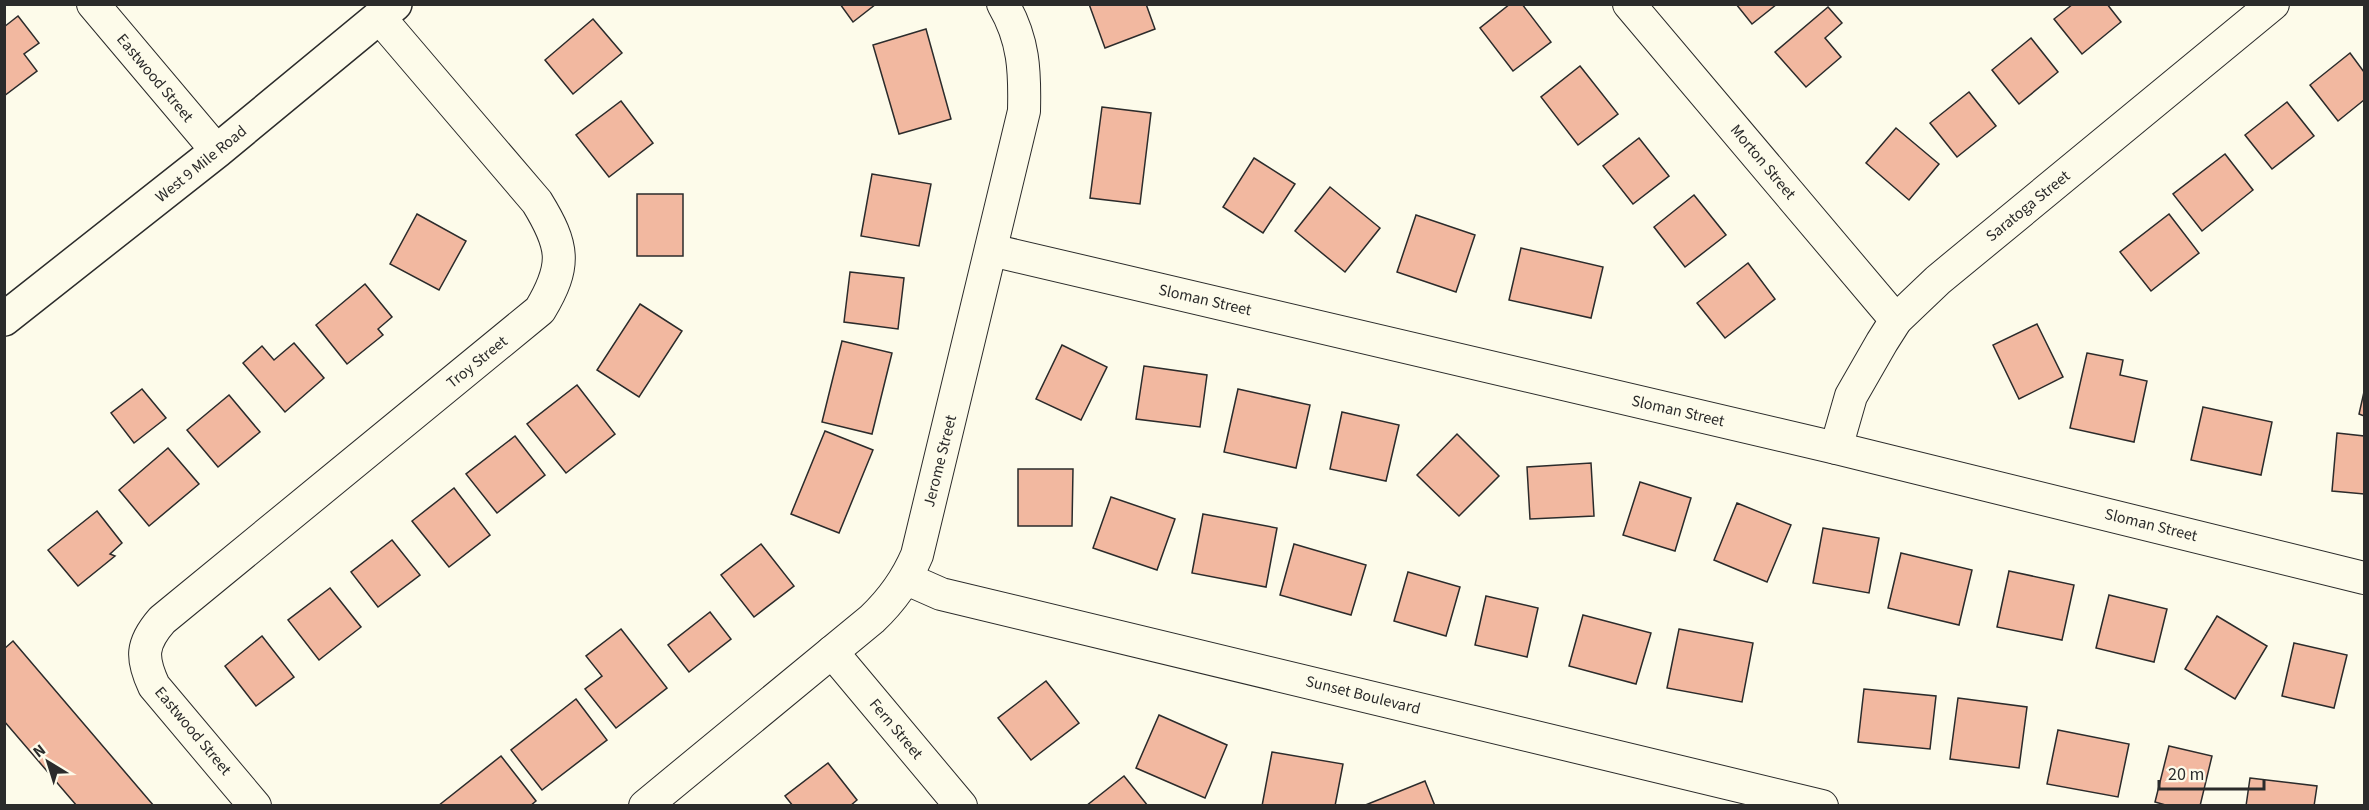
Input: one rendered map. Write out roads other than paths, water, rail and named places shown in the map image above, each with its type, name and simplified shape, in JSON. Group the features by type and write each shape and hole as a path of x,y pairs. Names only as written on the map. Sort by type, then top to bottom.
{"main road":[{"name":"West 9 Mile Road","path":"4,319 217,151 387,11"}],"street":[{"name":"Eastwood Street","path":"93,4 217,151"},
{"name":"Jerome Street","path":"645,806 872,619 891,601 907,579 917,555 1024,111 1025,72 1018,36 1002,4"},
{"name":"Morton Street","path":"1629,4 1896,320"},
{"name":"Saratoga Street","path":"1836,448 1851,396 1896,320 1938,280 2273,4"},
{"name":"Troy Street","path":"144,651 152,632 162,621 540,310 552,289 560,262 553,228 537,202 387,11"},
{"name":"Sloman Street","path":"991,250 1836,448 2364,578"},
{"name":"Sunset Boulevard","path":"907,579 941,594 1749,797 1822,806"},
{"name":"Eastwood Street","path":"144,651 147,671 154,686 255,806"},
{"name":"Fern Street","path":"832,652 961,806"}]}
